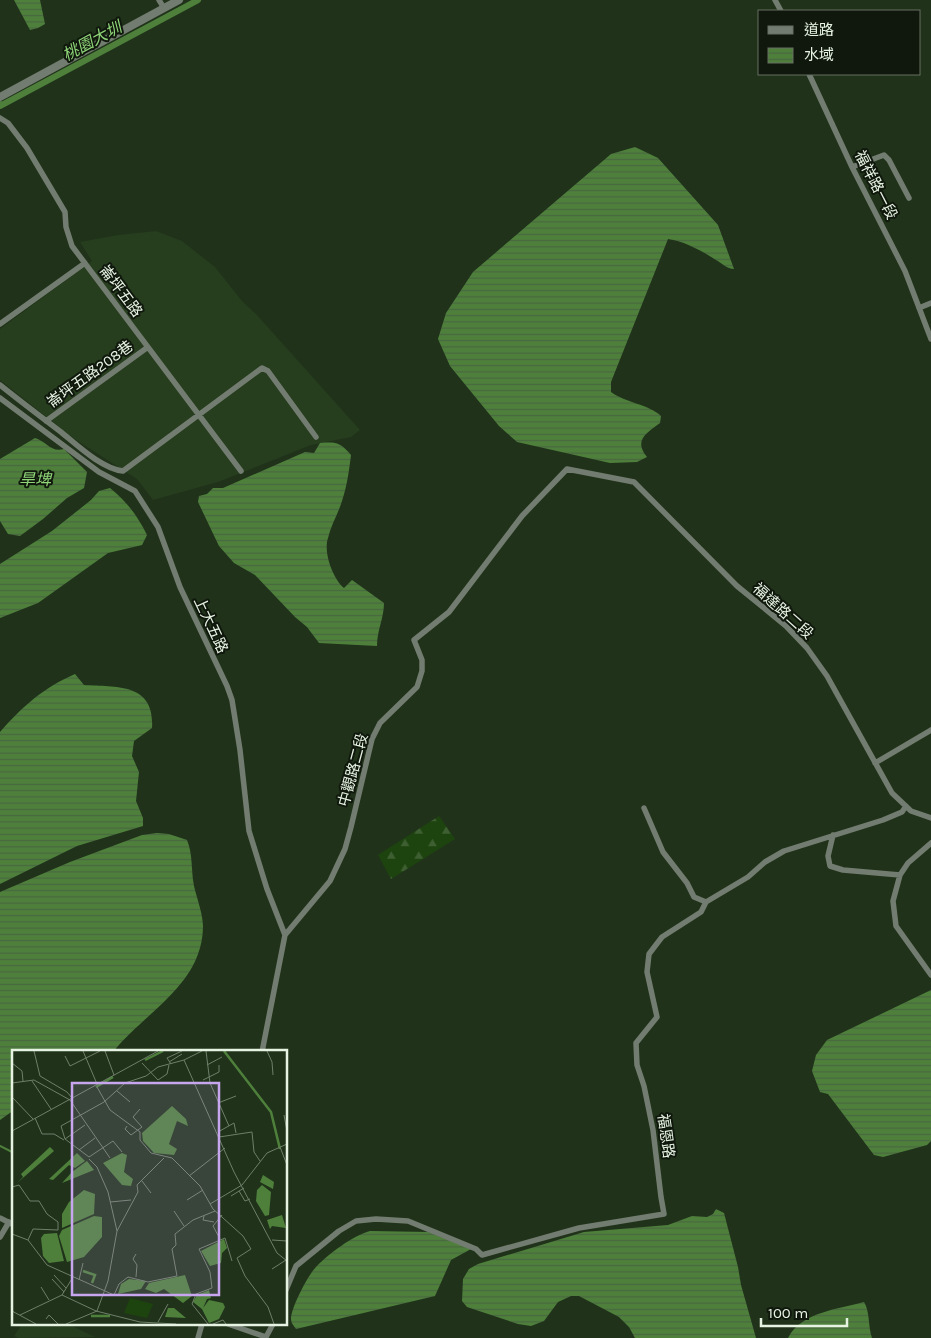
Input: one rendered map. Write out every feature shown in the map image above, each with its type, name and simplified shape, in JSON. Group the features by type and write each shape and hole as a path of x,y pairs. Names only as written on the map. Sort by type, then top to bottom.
{"street":[{"path":"159,0 164,8"},
{"path":"1,95 178,0"},
{"name":"福祥路一段","path":"809,75 852,167 905,271 931,339"},
{"name":"崙坪五路","path":"0,118 8,124 27,148 65,212 66,228 72,246 241,471"},
{"path":"852,167 884,154 909,198"},
{"path":"0,324 85,264"},
{"path":"920,308 931,303"},
{"name":"崙坪五路208巷","path":"46,421 148,347"},
{"path":"0,385 94,458 112,469 123,471 262,368 268,371 316,437"},
{"name":"上大五路","path":"0,398 100,472 135,491 158,527 180,587 232,700 249,831 266,889 285,935"},
{"path":"112,469 114,479"},
{"name":"中觀路二段","path":"262,1050 285,935 330,881 345,849 352,827 372,739 380,723 417,686 422,671 422,660 414,640 449,612 522,516 567,469 634,482"},
{"name":"福達路二段","path":"634,482 737,586 786,626 807,648 838,695 892,793 911,810 931,818"},
{"path":"875,763 931,730"},
{"name":"福恩路","path":"288,1285 296,1266 338,1231 356,1221 376,1219 408,1221 476,1250 482,1255 578,1228 664,1214 653,1130 644,1086 637,1065 636,1043 657,1017 647,972 649,954 662,938 701,912 706,902 748,877 765,862 784,851 883,820 902,812 906,806"},
{"path":"644,808 664,852 687,883 694,896 706,902"},
{"path":"833,835 828,856 830,866 843,870 900,874"},
{"path":"931,843 908,863 900,874 893,901 896,926 931,975"},
{"path":"0,1218 12,1224 0,1237"},
{"path":"234,1326 266,1337 272,1326"}],"shaded area":[{"path":"156,231 182,241 215,267 242,301 257,315 360,430 351,437 311,445 218,482 153,500 137,479 73,438 0,380 0,329 92,261 80,242"},
{"path":"21,1326 72,1326 95,1337 19,1338 14,1336"}],"green space":[{"path":"439,816 455,839 391,879 378,855"}],"water":[{"path":"14,0 40,0 45,24 30,30"},
{"path":"635,147 658,158 718,225 734,269 727,267 693,247 668,239 611,382 611,392 623,399 650,409 661,416 660,423 643,437 641,446 647,457 637,462 610,463 517,442 499,426 450,366 438,339 446,313 473,272 611,154"},
{"name":"旱埤","path":"35,438 52,448 64,449 87,472 84,488 67,498 20,536 8,534 0,521 0,459"},
{"path":"320,443 337,444 351,455 345,490 329,533 327,544 328,558 336,578 344,588 352,580 384,603 377,646 319,643 307,627 255,575 234,563 219,546 198,502 199,496 207,494 213,488 223,488 305,452 314,453"},
{"path":"110,488 136,515 147,535 142,545 108,553 38,603 0,618 0,564 52,531 91,500 99,491"},
{"path":"75,674 84,685 109,686 132,690 141,695 147,703 151,713 152,728 134,741 132,756 139,772 136,801 143,818 143,826 77,846 0,884 0,732 34,698 53,685"},
{"path":"169,834 187,840 189,845 194,886 203,922 200,947 193,965 183,981 170,996 115,1050 12,1050 12,1111 0,1120 0,892 70,862 142,835"},
{"path":"931,990 931,1141 927,1145 883,1157 874,1155 828,1094 820,1092 812,1071 816,1055 827,1040"},
{"path":"716,1209 724,1213 756,1338 635,1338 629,1327 619,1317 579,1296 571,1296 558,1302 544,1321 531,1326 518,1324 467,1307 462,1301 463,1279 469,1269 478,1264 584,1232 668,1225 692,1216 707,1217 713,1214"},
{"path":"370,1231 428,1232 471,1249 451,1260 435,1296 296,1329 291,1319 294,1307 300,1292 313,1271 327,1256 356,1236"},
{"path":"864,1302 872,1338 788,1338 794,1329 811,1317"}],"waterway":[{"name":"桃園大圳","path":"0,106 198,0"},
{"path":"0,1146 12,1152"}]}
